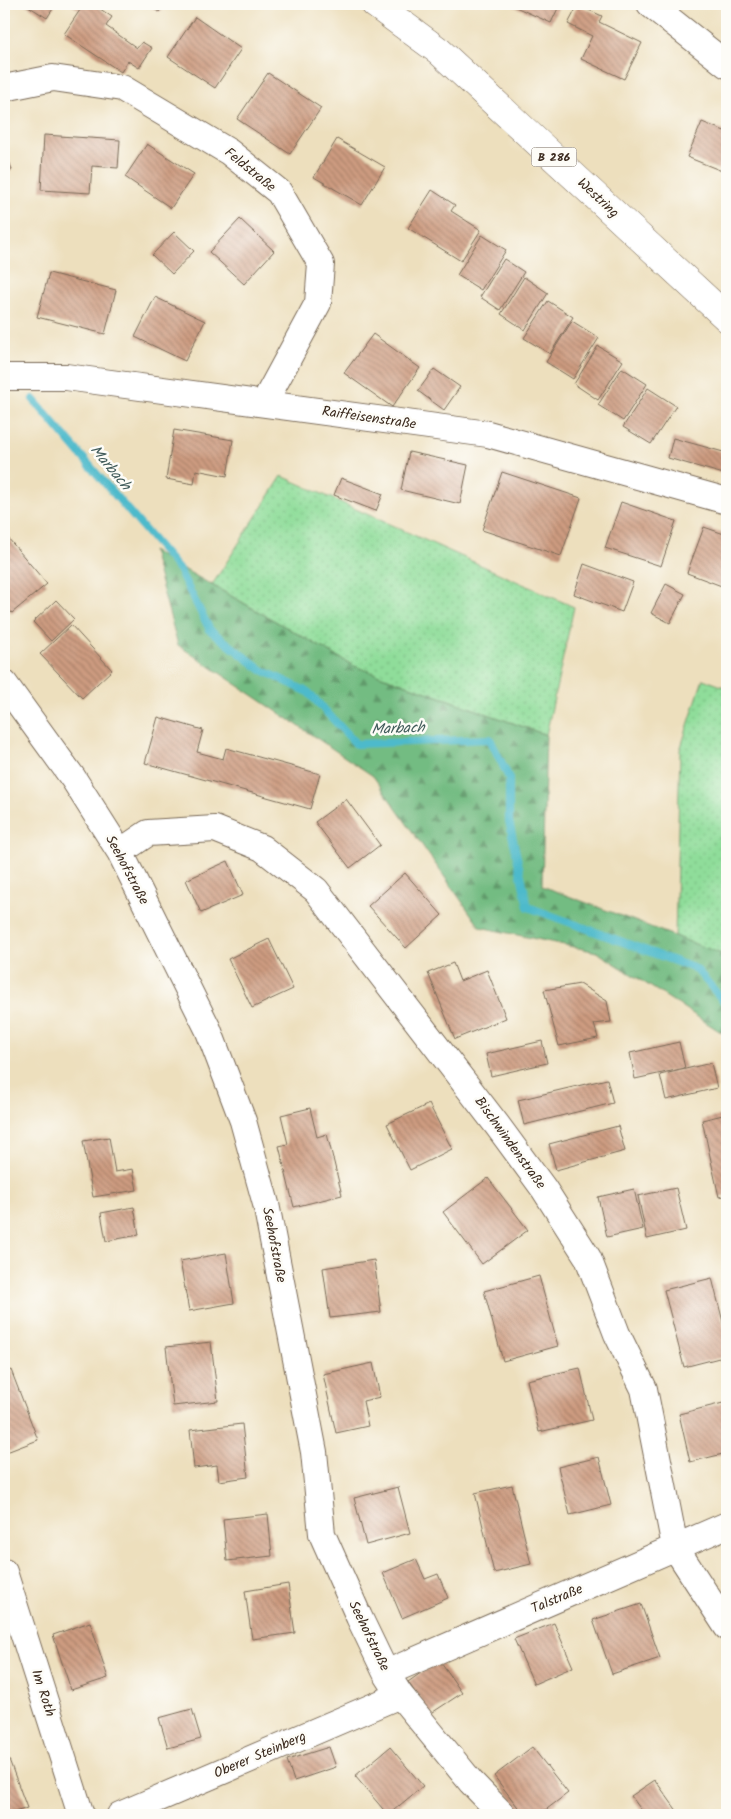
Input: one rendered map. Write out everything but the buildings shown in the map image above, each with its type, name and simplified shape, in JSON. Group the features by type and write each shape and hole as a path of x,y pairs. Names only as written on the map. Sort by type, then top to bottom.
{"main road":[{"name":"Westring","path":"375,4 440,51 727,318"}],"street":[{"path":"650,4 727,65"},
{"name":"Feldstraße","path":"4,88 53,78 122,88 229,152 279,192 321,264 321,274 318,303 264,404"},
{"name":"Raiffeisenstraße","path":"4,377 66,377 488,434 727,501"},
{"name":"Seehofstraße","path":"4,683 73,778 120,852 208,1029 243,1121 268,1213 314,1452 322,1534 386,1673 400,1695 471,1782 503,1815"},
{"name":"Bischwindenstraße","path":"120,852 148,833 215,829 262,848 316,890 497,1124 544,1189 588,1258 617,1334 644,1389 675,1547 727,1627"},
{"name":"Talstraße","path":"386,1673 727,1525"},
{"name":"Im Roth","path":"4,1572 82,1815"},
{"name":"Oberer Steinberg","path":"120,1815 400,1695"}],"green space":[{"path":"282,476 574,607 546,735 354,666 212,585"},
{"path":"152,551 354,666 546,735 542,886 727,956 727,1036 597,952 480,927 373,776 178,645"},
{"path":"703,679 727,688 727,956 675,937 680,750"}],"waterway":[{"name":"Marbach","path":"33,399 179,570 210,630 262,670 308,692 356,744 490,739 509,778 509,821 528,907 696,969 727,1005"}]}
